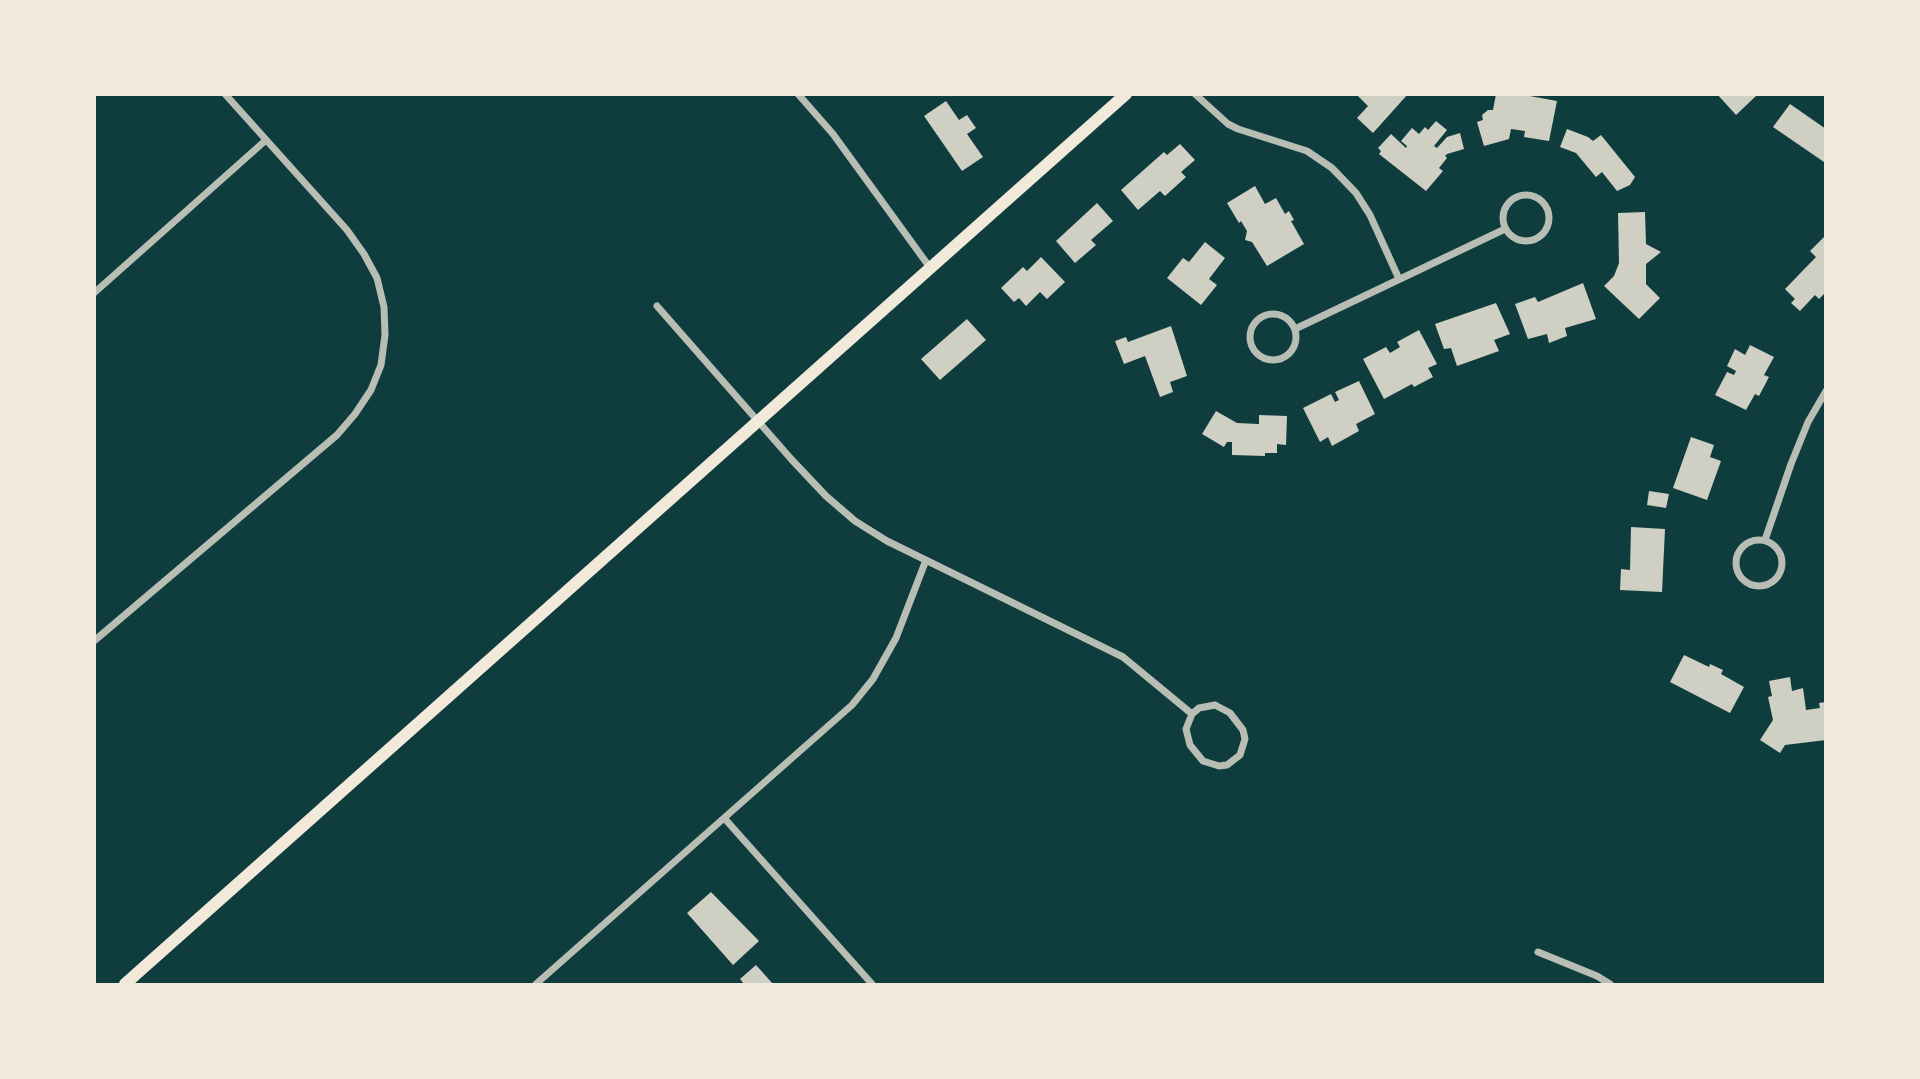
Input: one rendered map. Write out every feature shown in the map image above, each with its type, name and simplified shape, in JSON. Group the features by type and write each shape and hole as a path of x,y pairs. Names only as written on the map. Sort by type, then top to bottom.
{"main road":[{"path":"125,985 1126,94"}],"street":[{"path":"94,641 337,435 371,390 381,365 385,335 384,307 377,278 364,254 346,230 225,94"},
{"path":"798,94 833,134 931,269"},
{"path":"1195,94 1228,124 1307,151 1332,168 1356,193 1370,215 1399,279"},
{"path":"94,293 266,140"},
{"path":"1533,196 1549,211 1548,228 1538,239 1523,242 1505,229 1503,214 1511,201 1518,197 1533,196"},
{"path":"1295,329 1505,229"},
{"path":"657,306 840,509 887,541 1124,657 1192,713"},
{"path":"1280,314 1287,318 1295,329 1294,346 1277,360 1256,353 1250,339 1253,325 1265,315 1280,314"},
{"path":"1765,540 1791,464 1808,422 1825,391"},
{"path":"1765,540 1777,548 1783,562 1782,569 1773,582 1759,587 1745,582 1740,576 1736,561 1742,546 1749,541 1765,540"},
{"path":"536,985 852,705 873,679 896,638 926,560"},
{"path":"1215,705 1230,713 1243,730 1245,739 1244,747 1234,761 1219,766 1203,761 1186,737 1192,713 1199,708 1215,705"},
{"path":"725,819 872,985"},
{"path":"1538,952 1597,976 1610,985"}],"building":[{"path":"1356,94 1408,94 1373,133 1357,118 1368,106"},
{"path":"1496,94 1519,94 1557,101 1549,141 1524,137 1525,131 1511,129 1509,139 1484,146 1477,122 1483,120 1482,115 1488,110 1493,110"},
{"path":"1717,94 1755,94 1756,96 1736,115"},
{"path":"946,101 959,120 967,115 976,128 967,134 983,157 962,171 924,116"},
{"path":"1790,104 1826,129 1824,162 1773,127"},
{"path":"1436,121 1447,130 1434,146 1437,148 1447,137 1460,133 1464,149 1445,156 1447,158 1439,168 1443,171 1426,191 1379,154 1381,151 1378,148 1391,134 1406,148 1401,141 1412,128 1419,134 1425,127 1428,130"},
{"path":"1567,129 1593,141 1601,135 1635,177 1630,185 1617,191 1602,172 1596,177 1576,153 1560,147"},
{"path":"1180,144 1195,160 1181,172 1186,177 1165,196 1160,191 1138,210 1121,190 1164,152 1167,155"},
{"path":"1255,186 1265,204 1276,198 1285,214 1289,211 1294,220 1291,221 1304,244 1267,266 1252,242 1245,240 1247,231 1227,203"},
{"path":"1097,203 1113,221 1091,240 1096,245 1075,263 1056,241"},
{"path":"1645,212 1646,244 1661,252 1646,264 1646,284 1660,298 1639,319 1604,286 1614,276 1619,263 1618,213"},
{"path":"1826,235 1826,292 1819,299 1815,295 1800,311 1791,303 1795,299 1785,289 1816,257 1810,251"},
{"path":"1205,242 1225,258 1209,279 1217,285 1201,305 1167,278 1183,258 1189,262"},
{"path":"1041,257 1065,282 1047,299 1040,292 1026,306 1019,298 1014,302 1001,288 1023,267 1027,271"},
{"path":"1583,283 1596,319 1565,328 1567,336 1549,343 1547,334 1528,339 1515,304 1535,297 1538,302"},
{"path":"1496,303 1510,334 1494,340 1499,351 1457,366 1451,348 1444,349 1435,324"},
{"path":"967,319 986,340 940,380 921,359"},
{"path":"1171,326 1187,376 1170,382 1173,392 1160,397 1145,356 1124,364 1115,341 1126,337 1128,342"},
{"path":"1419,330 1437,364 1428,368 1433,377 1414,387 1412,384 1384,399 1363,359 1386,347 1390,353 1400,347 1397,342"},
{"path":"1750,345 1774,357 1764,375 1769,377 1759,396 1755,394 1746,410 1715,395 1727,372 1734,375 1736,371 1727,366 1735,349 1745,355"},
{"path":"1359,381 1375,414 1356,424 1359,431 1332,446 1328,437 1320,442 1303,408 1331,394 1335,402 1339,400 1335,392"},
{"path":"1216,411 1237,423 1259,424 1259,415 1287,416 1286,445 1277,444 1277,453 1265,453 1265,456 1232,455 1232,442 1227,442 1224,447 1202,434"},
{"path":"1691,437 1714,445 1710,457 1721,461 1707,500 1673,488"},
{"path":"1649,491 1669,494 1666,508 1647,505"},
{"path":"1631,527 1665,529 1662,592 1620,590 1621,569 1630,570"},
{"path":"1684,655 1709,667 1710,664 1723,670 1721,674 1744,687 1730,713 1670,682"},
{"path":"1790,677 1792,691 1803,688 1806,710 1820,708 1819,703 1826,702 1826,740 1785,745 1780,753 1760,740 1773,720 1768,697 1772,696 1769,681"},
{"path":"711,892 759,941 733,965 687,913"},
{"path":"756,965 773,984 744,984 740,979"}]}
